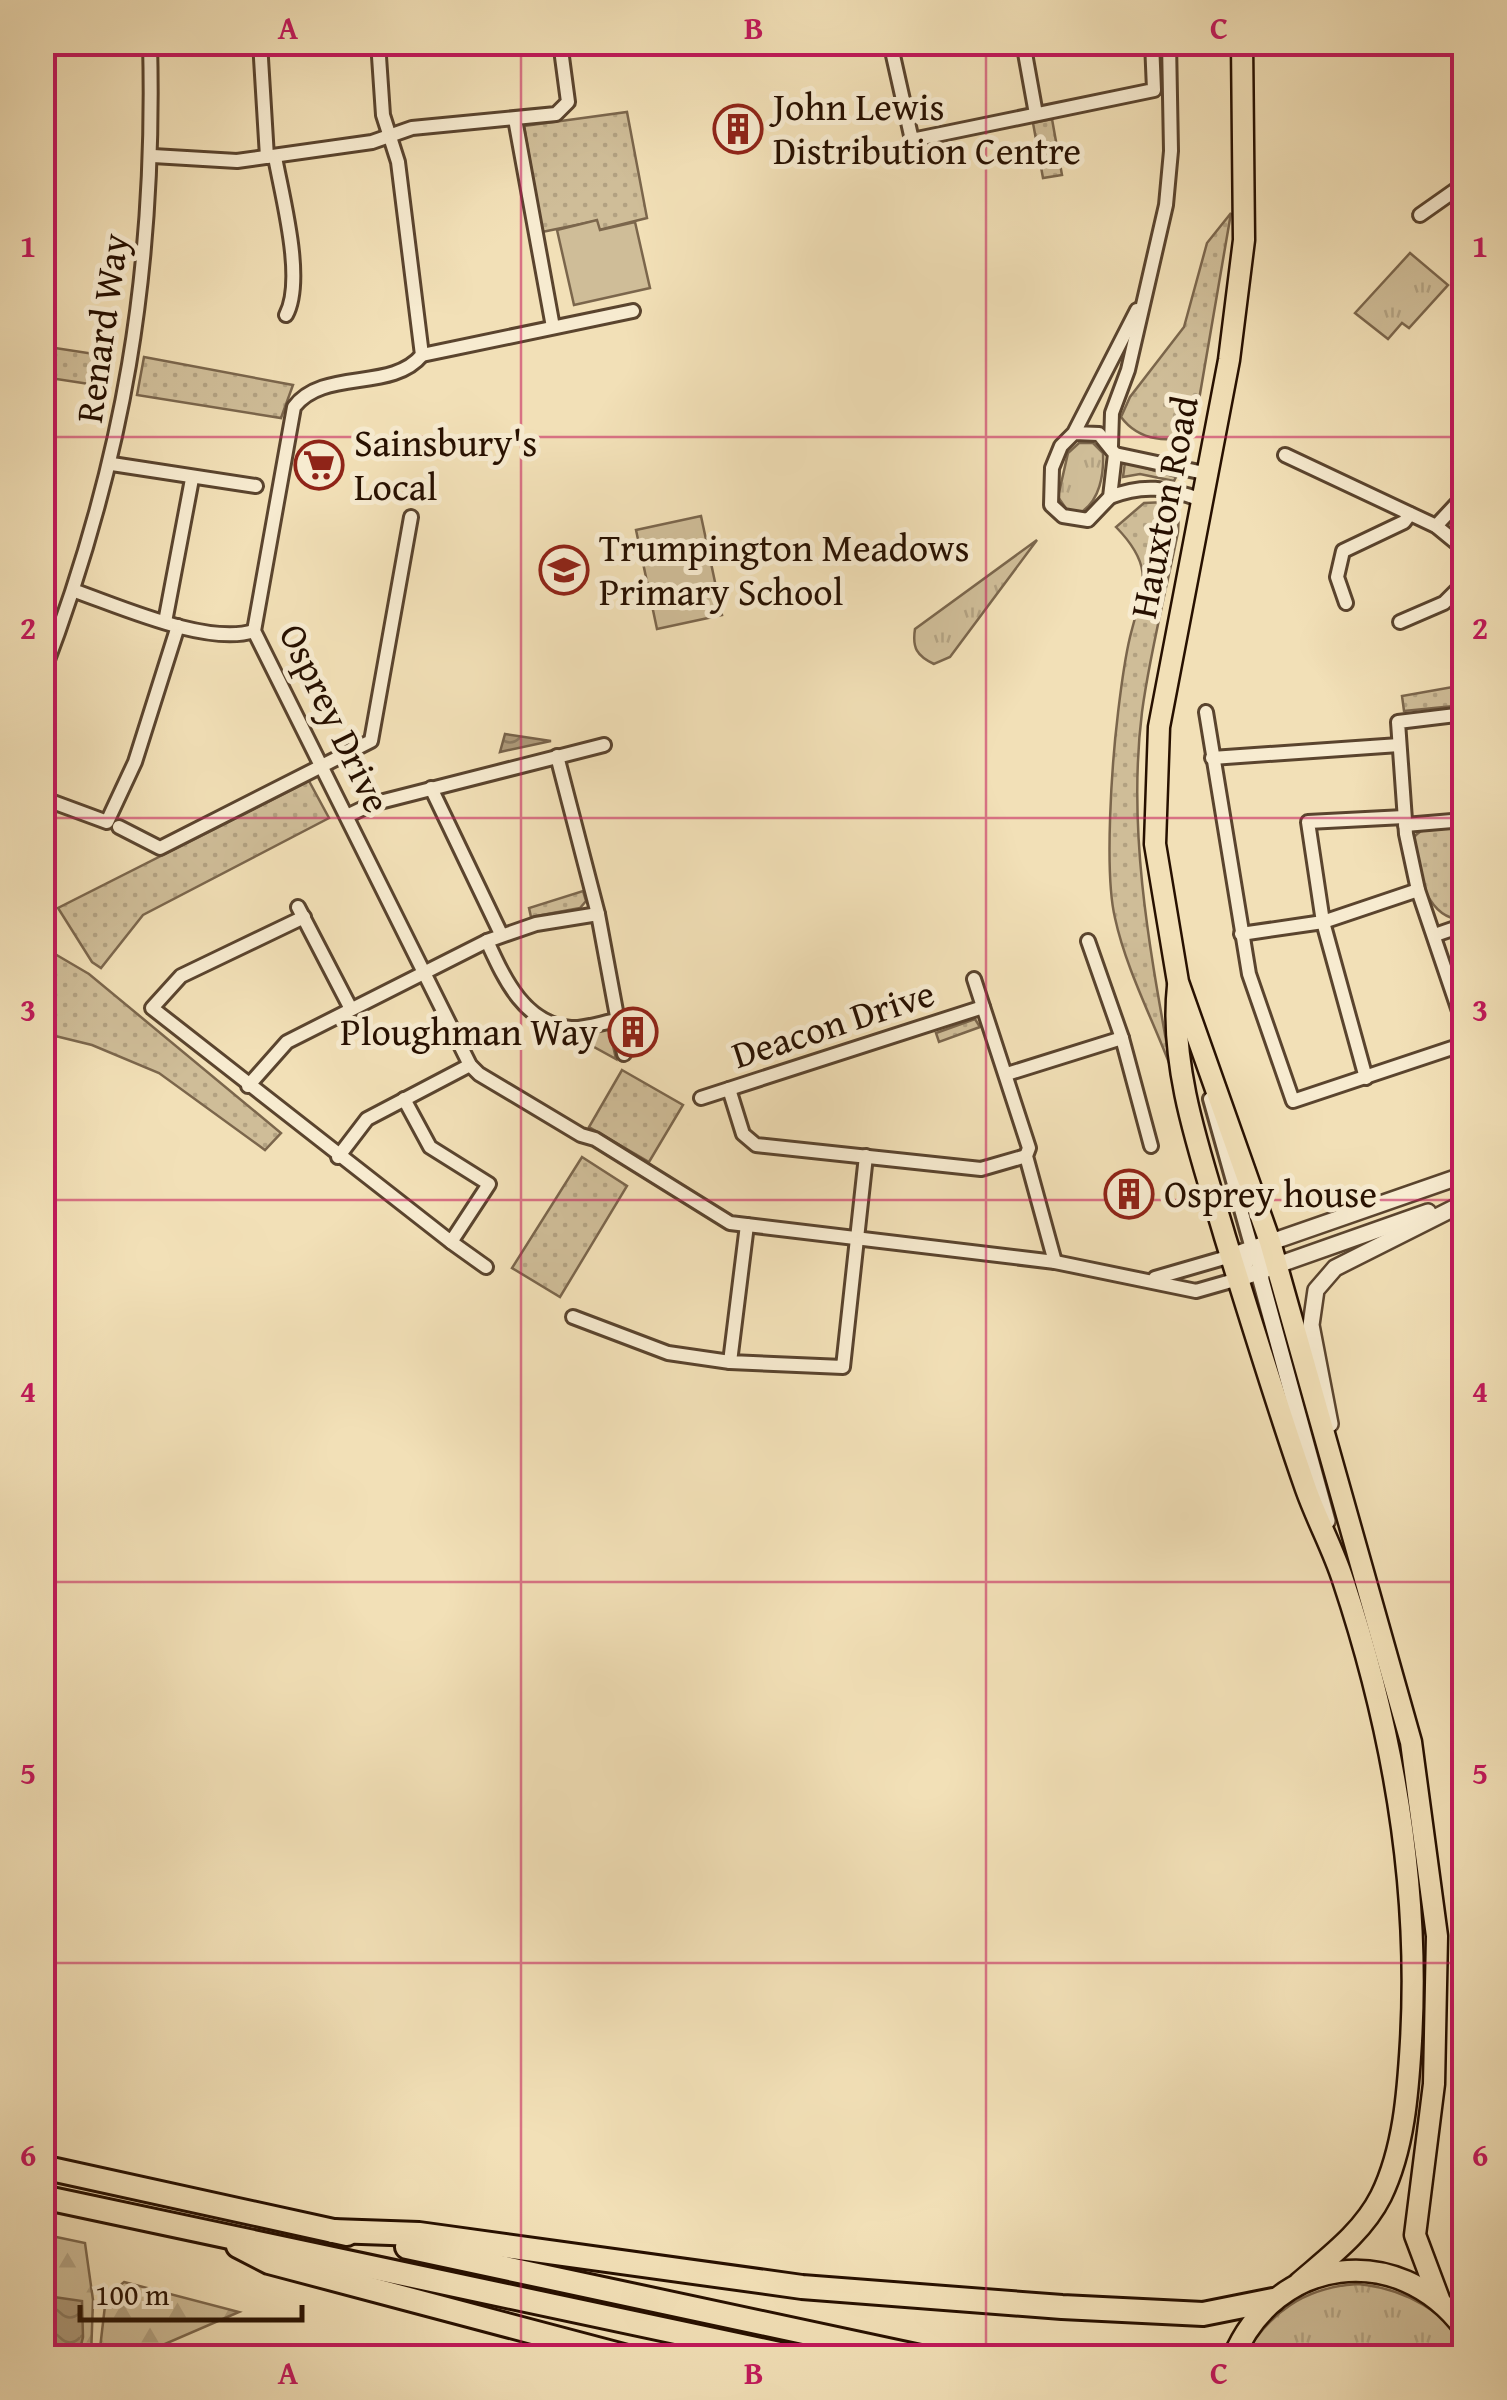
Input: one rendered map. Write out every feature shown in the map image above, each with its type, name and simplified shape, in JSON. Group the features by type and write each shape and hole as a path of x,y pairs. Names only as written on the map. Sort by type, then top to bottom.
{"highway":[{"path":"42,2167 926,2358"},
{"path":"42,2197 798,2358"},
{"path":"333,2230 419,2234 802,2288 1062,2308 1203,2314 1273,2300"},
{"path":"212,2234 269,2262 632,2358"}],"main road":[{"name":"Hauxton Road","path":"1178,982 1161,902 1154,811 1159,727 1204,474 1229,360 1244,240 1242,42"},
{"path":"1178,982 1196,1023 1242,1264"},
{"path":"1178,982 1174,1021 1178,1048 1307,1490 1342,1578 1383,1727 1404,1845 1414,1986 1410,2065 1394,2166 1382,2195 1352,2236 1254,2319 1233,2358"},
{"path":"1242,1264 1268,1268 1341,1484 1411,1742 1433,1886 1437,2032 1414,2235 1440,2299 1464,2328"},
{"path":"1299,2283 1345,2271 1370,2271 1412,2283 1440,2299"}],"street":[{"name":"Renard Way","path":"42,676 75,591 112,464 136,342 153,156 150,42"},
{"path":"260,42 271,157 290,251 292,304 286,315"},
{"path":"378,42 383,114 391,135 422,354"},
{"path":"153,156 237,161 372,142 412,128 556,114 568,102 560,42"},
{"path":"890,42 912,140 1154,90 1152,42"},
{"path":"1024,42 1036,114"},
{"path":"1110,497 1112,413 1128,370 1166,204 1172,141 1169,42"},
{"path":"515,119 553,327"},
{"path":"1420,215 1464,184"},
{"path":"1146,292 1074,433 1061,446 1052,468 1050,505 1064,516 1088,520 1110,497 1134,487 1174,490 1201,500"},
{"name":"Osprey Drive","path":"470,1065 254,630 294,406 310,392 410,370 422,354 633,311"},
{"path":"1074,433 1099,434 1113,450 1204,474"},
{"path":"1285,454 1436,526 1464,549"},
{"path":"112,464 256,486"},
{"path":"42,798 107,822 135,762 171,624 192,479"},
{"path":"1436,526 1464,496"},
{"path":"1346,602 1337,578 1343,551 1404,522 1410,514"},
{"path":"119,827 160,848 371,741 411,518"},
{"path":"1400,622 1444,603 1464,582"},
{"path":"75,591 171,624 242,635 254,630"},
{"path":"1206,712 1241,934 1263,1025 1293,1101 1464,1044"},
{"path":"1464,714 1398,722 1404,821 1418,890 1464,1026"},
{"path":"349,816 372,804 604,745"},
{"path":"1212,758 1399,745"},
{"path":"557,756 598,914 624,1054"},
{"path":"431,788 501,934"},
{"path":"1366,1078 1323,922 1308,822 1464,820"},
{"path":"1241,934 1323,922 1418,890"},
{"path":"351,1008 301,912 181,976 152,1008 338,1157 486,1267"},
{"path":"248,1086 276,1050 501,934 598,914"},
{"path":"1435,934 1464,925"},
{"path":"487,941 518,1001 551,1021 571,1028 618,1020"},
{"path":"1088,941 1122,1038 1151,1146"},
{"name":"Deacon Drive","path":"974,979 1008,1074 1055,1262"},
{"name":"Deacon Drive","path":"701,1098 983,1007"},
{"path":"1008,1074 1122,1038"},
{"path":"338,1157 368,1119 470,1065 581,1136 595,1138 632,1161 719,1220 1055,1262 1196,1290 1242,1264 1464,1175"},
{"path":"728,1089 744,1134 756,1145 981,1169 1026,1156"},
{"path":"404,1099 430,1147 488,1184 450,1242"},
{"path":"574,1317 668,1353 730,1362 842,1367 866,1156"},
{"path":"1148,1280 1242,1264 1268,1268 1464,1200"},
{"path":"1341,1484 1312,1325 1316,1290 1336,1268 1464,1200"},
{"path":"730,1362 747,1225"},
{"path":"1268,1268 1342,1578"}],"green space":[{"path":"627,112 647,218 599,230 596,221 542,232 524,126"},
{"path":"1052,119 1062,175 1043,178 1033,123"},
{"path":"1231,213 1194,429 1176,438 1146,436 1121,417 1130,397 1184,327 1207,243"},
{"path":"597,220 600,230 635,222 650,288 574,305 557,230"},
{"path":"1410,253 1448,285 1409,328 1402,323 1388,339 1355,313"},
{"path":"42,346 114,357 109,387 43,377"},
{"path":"144,357 293,385 281,418 137,395"},
{"path":"1079,443 1093,443 1103,453 1096,494 1080,513 1067,510 1058,497 1068,453"},
{"path":"1125,462 1176,477 1174,481 1140,474 1123,477"},
{"path":"1167,502 1179,513 1178,532 1145,689 1137,802 1143,891 1171,1068 1120,937 1112,898 1110,846 1120,694 1143,579 1137,555 1116,527 1144,503"},
{"path":"701,516 722,615 657,629 636,530"},
{"path":"1037,540 950,657 934,664 923,658 915,646 915,629"},
{"path":"1464,685 1464,705 1404,711 1402,696"},
{"path":"309,781 329,818 143,915 101,968 92,962 58,908"},
{"path":"1461,827 1464,916 1456,919 1436,908 1429,898 1419,874 1412,838 1421,831"},
{"path":"583,891 586,901 580,908 531,917 529,908"},
{"path":"43,947 89,974 281,1133 265,1150 159,1073 92,1045 43,1033"},
{"path":"975,1019 980,1027 939,1042 936,1033"},
{"path":"604,1027 610,1032 616,1059 585,1042 585,1031"},
{"path":"622,1070 683,1105 649,1162 589,1127"},
{"path":"582,1157 627,1186 560,1297 512,1268"},
{"path":"42,2234 85,2243 93,2300 91,2357 43,2357"},
{"path":"124,2282 239,2312 135,2357 99,2357 106,2297"},
{"path":"1358,2284 1407,2297 1438,2315 1459,2341 1464,2358 1243,2358 1264,2327 1290,2305 1321,2290"}],"water":[{"path":"505,734 551,741 500,752"},
{"path":"47,2296 82,2301 83,2337 78,2357 57,2357"}],"place":[{"name":"John Lewis Distribution Centre","path":"738,129"},
{"name":"Sainsbury's Local","path":"319,465"},
{"name":"Trumpington Meadows Primary School","path":"564,570"},
{"name":"Ploughman Way","path":"633,1032"},
{"name":"Osprey house","path":"1129,1194"}]}
